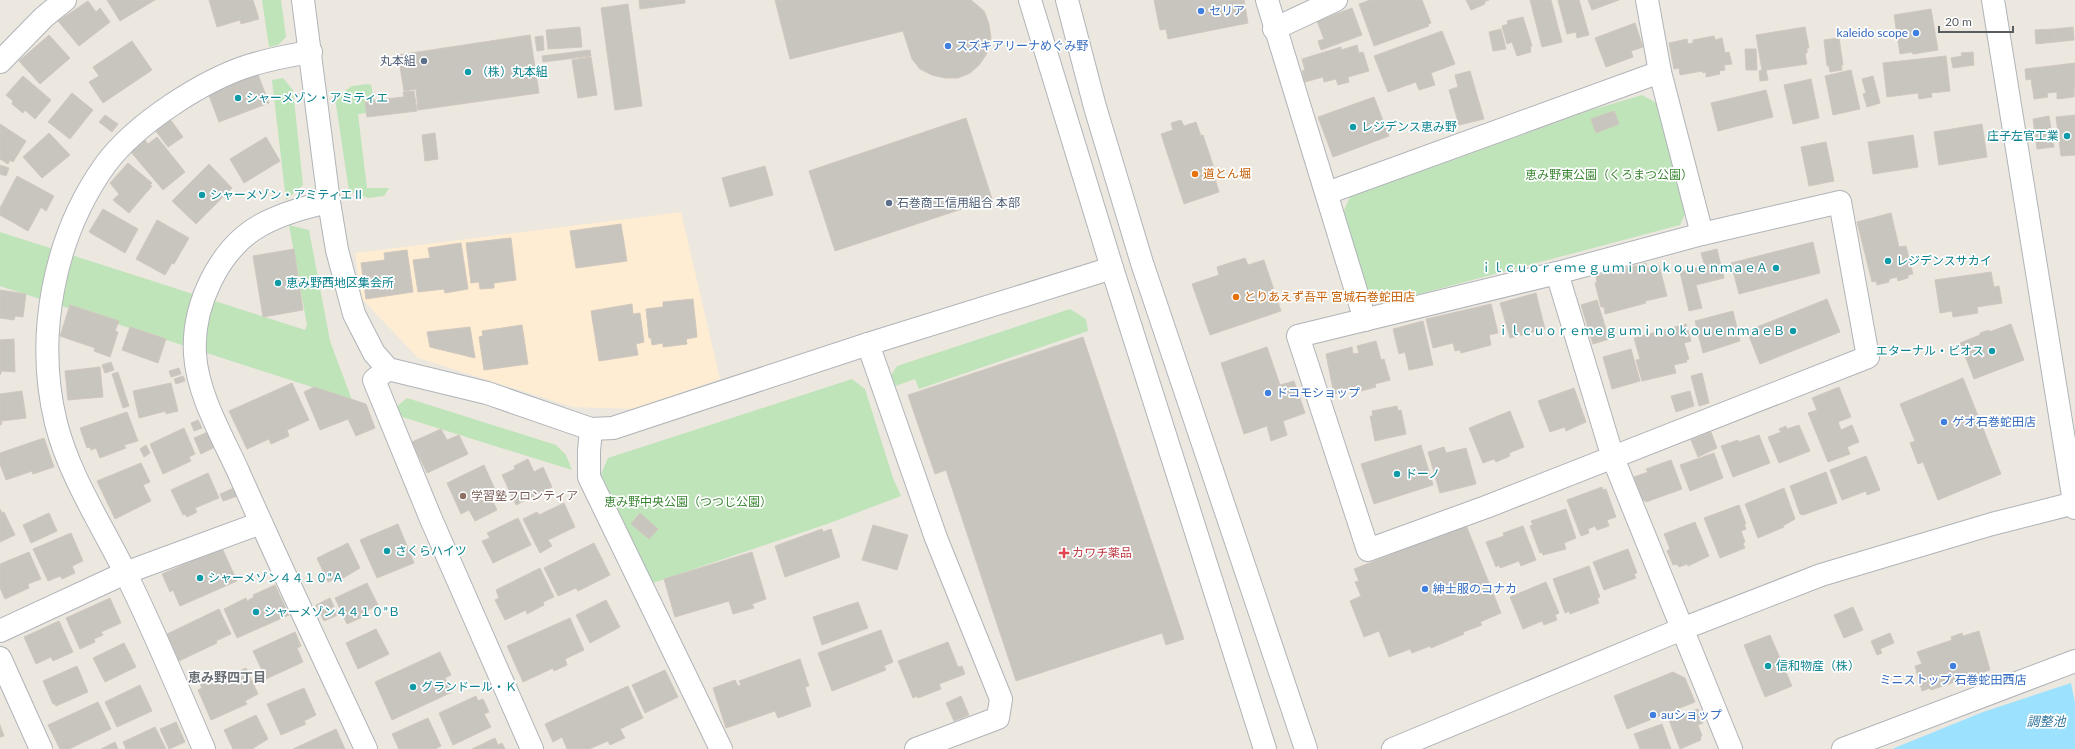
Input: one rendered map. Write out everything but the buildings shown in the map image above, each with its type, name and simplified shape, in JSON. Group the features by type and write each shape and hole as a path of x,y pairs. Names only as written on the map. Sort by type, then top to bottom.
{"street":[{"path":"0,62 44,17 65,0"},
{"path":"303,0 311,52 329,202 337,250 354,314 374,353 388,369 487,393 591,428 613,428 640,421 868,344 1112,268"},
{"path":"1030,0 1112,268 1266,749"},
{"path":"1067,0 1095,107 1142,263 1306,749"},
{"path":"1267,0 1274,28 1366,320"},
{"path":"1274,28 1336,0"},
{"path":"1647,0 1660,72 1702,234"},
{"path":"1393,749 1682,629 1821,574 1992,524 2075,505 1993,0"},
{"path":"204,749 125,573 73,470 57,426 49,390 47,335 52,297 55,278 72,226 88,194 106,164 146,124 193,93 248,66 273,59 311,52"},
{"path":"1327,193 1660,72"},
{"path":"329,202 279,216 259,226 245,237 224,259 207,292 199,315 195,352 200,382 261,523 366,749"},
{"path":"1840,202 1868,357 1613,458 1368,550 1298,336 1557,272 1702,234 1840,202"},
{"path":"1557,272 1613,458 1731,749"},
{"path":"868,344 936,538 1001,699 998,718 916,749"},
{"path":"388,369 374,380 431,519 532,749"},
{"path":"591,428 588,451 589,477 721,749"},
{"path":"0,631 125,573 261,523"},
{"path":"0,658 41,749"},
{"path":"1843,749 2075,662"}],"shaded area":[{"path":"681,212 720,379 634,409 573,407 418,358 362,299 355,253"}],"green space":[{"path":"262,0 281,0 286,37 278,45 269,47"},
{"path":"283,78 293,90 303,185 286,200 272,80"},
{"path":"371,85 377,112 358,114 367,188 389,188 384,196 368,198 349,191 335,98 352,86"},
{"name":"恵み野東公園（くろまつ公園）","path":"1642,95 1662,106 1687,209 1680,225 1382,304 1369,298 1341,217 1350,197 1588,111"},
{"path":"289,225 309,230 330,341 352,400 0,286 0,232 305,330 307,325"},
{"path":"1070,309 1086,319 1088,331 919,389 915,379 890,388 888,380 897,366"},
{"name":"恵み野中央公園（つつじ公園）","path":"852,379 865,389 893,478 901,496 830,523 653,583 601,474 608,458"},
{"path":"407,398 556,445 566,455 572,470 399,416 395,408"}],"water":[{"name":"調整池","path":"2071,683 2075,703 2075,749 1892,749 1983,712"}],"place":[{"name":"セリア","path":"1201,11"},
{"name":"kaleido scope","path":"1916,33"},
{"name":"スズキアリーナめぐみ野","path":"948,46"},
{"name":"丸本組","path":"424,61"},
{"name":"（株）丸本組","path":"468,72"},
{"name":"シャーメゾン・アミティエ","path":"238,98"},
{"name":"レジデンス恵み野","path":"1353,127"},
{"name":"庄子左官工業","path":"2067,136"},
{"name":"道とん堀","path":"1195,174"},
{"name":"シャーメゾン・アミティエⅡ","path":"202,195"},
{"name":"石巻商工信用組合 本部","path":"889,203"},
{"name":"レジデンスサカイ","path":"1888,261"},
{"name":"ｉｌｃｕｏｒｅｍｅｇｕｍｉｎｏｋｏｕｅｎｍａｅＡ","path":"1776,268"},
{"name":"恵み野西地区集会所","path":"278,283"},
{"name":"とりあえず吾平 宮城石巻蛇田店","path":"1236,297"},
{"name":"ｉｌｃｕｏｒｅｍｅｇｕｍｉｎｏｋｏｕｅｎｍａｅＢ","path":"1793,331"},
{"name":"エターナル・ビオス","path":"1992,351"},
{"name":"ドコモショップ","path":"1268,393"},
{"name":"ゲオ石巻蛇田店","path":"1944,422"},
{"name":"ドーノ","path":"1397,474"},
{"name":"学習塾フロンティア","path":"463,496"},
{"name":"さくらハイツ","path":"387,551"},
{"name":"カワチ薬品","path":"1064,553"},
{"name":"シャーメゾン４４１０”Ａ","path":"200,578"},
{"name":"紳士服のコナカ","path":"1425,589"},
{"name":"シャーメゾン４４１０”Ｂ","path":"256,612"},
{"name":"信和物産（株）","path":"1768,666"},
{"name":"ミニストップ 石巻蛇田西店","path":"1953,666"},
{"name":"グランドール・Ｋ","path":"413,687"},
{"name":"auショップ","path":"1653,715"}],"district":[{"name":"恵み野四丁目","path":"227,677"}]}
